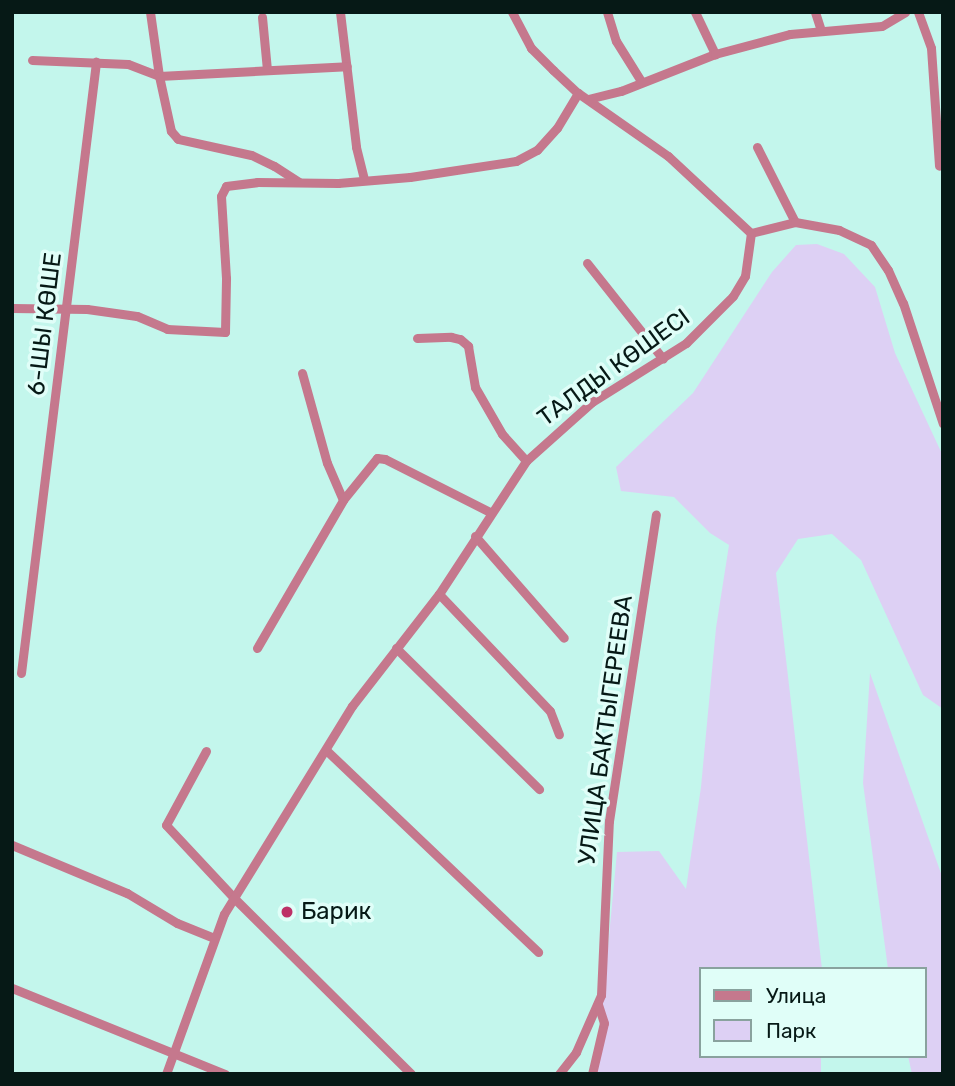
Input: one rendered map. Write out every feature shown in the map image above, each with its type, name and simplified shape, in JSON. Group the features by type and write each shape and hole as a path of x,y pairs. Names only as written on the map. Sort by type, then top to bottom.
{"street":[{"path":"150,12 159,76 171,131 178,139 251,155 300,183"},
{"path":"340,12 356,146 364,180"},
{"path":"512,12 531,48 578,93 668,156 751,233 795,222 839,230 871,245 888,270 902,303 943,424"},
{"path":"607,12 616,41 641,81"},
{"path":"695,12 715,54"},
{"path":"815,12 821,30"},
{"path":"588,99 621,91 715,54 790,34 882,26 905,12"},
{"path":"918,12 939,80 933,99 939,166"},
{"path":"262,17 267,70"},
{"path":"32,60 128,64 159,76 347,66"},
{"name":"6-ШЫ КӨШЕ","path":"12,663 21,673 96,62"},
{"path":"12,308 66,309 137,316 167,329 225,332 226,278 221,196 226,186 411,177 516,161 537,150 558,128 578,93"},
{"path":"757,147 795,222"},
{"name":"ТАЛДЫ КӨШЕСІ","path":"166,1074 214,938 235,899 359,697 439,594 490,512 526,461 592,402 663,359 717,316 745,276 751,233"},
{"path":"587,264 663,359"},
{"path":"417,338 451,337 460,339 468,346 475,387 502,433 526,461"},
{"path":"302,373 327,463 343,500"},
{"path":"257,648 343,500 377,458 490,512"},
{"name":"УЛИЦА БАКТЫГЕРЕЕВА","path":"592,1074 604,1023 598,1004 609,821 656,515"},
{"path":"475,536 564,638"},
{"path":"439,594 550,711 559,734"},
{"path":"396,648 539,789"},
{"path":"326,750 538,952"},
{"path":"206,751 166,825 235,899 411,1074"},
{"path":"12,845 118,889 152,905 177,923 214,938"},
{"path":"12,988 225,1074"},
{"path":"559,1074 576,1052 598,1004"}],"green space":[{"path":"817,244 844,254 875,287 895,353 943,456 943,709 923,695 861,560 832,534 798,539 776,573 822,967 699,967 699,1058 821,1058 821,1074 596,1074 617,852 659,851 686,889 701,787 716,628 729,545 710,533 674,497 621,491 616,467 693,393 772,272 796,245"},
{"path":"870,673 943,879 943,1074 912,1074 908,1058 927,1058 927,967 888,967 863,783"}],"place":[{"name":"Барик","path":"287,912"}]}
